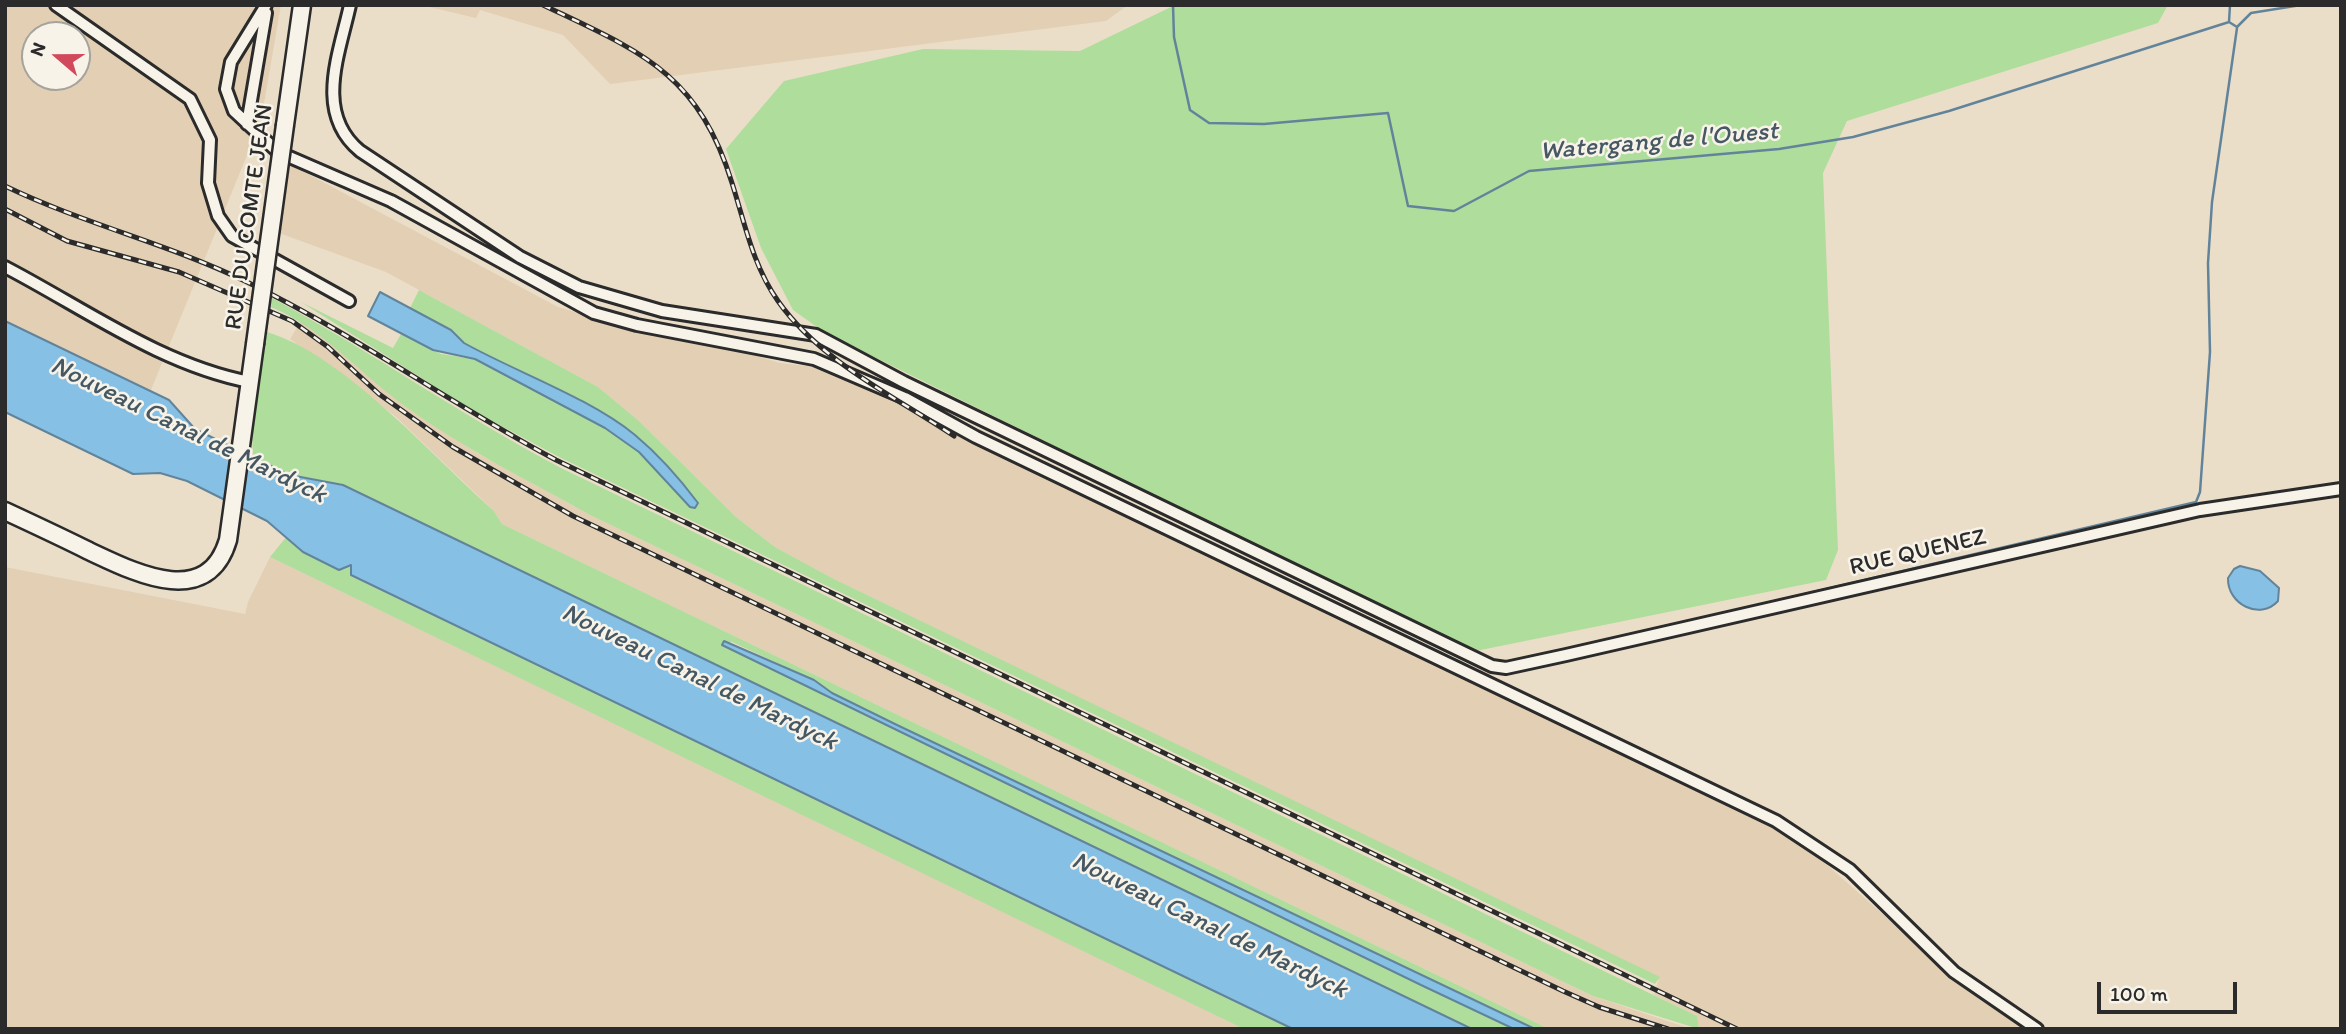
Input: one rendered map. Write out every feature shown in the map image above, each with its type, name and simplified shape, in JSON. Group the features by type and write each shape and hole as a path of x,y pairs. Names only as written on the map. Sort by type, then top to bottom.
{"main road":[{"name":"RUE DU COMTE JEAN","path":"296,59 302,5"},
{"name":"RUE DU COMTE JEAN","path":"171,580 195,577 214,566 222,556 229,534 285,125 308,5"},
{"path":"5,501 171,580"},
{"path":"5,510 142,575 171,580"}],"street":[{"path":"56,5 192,102 209,140 208,183 218,216 232,236 349,301"},
{"path":"247,124 267,5"},
{"path":"267,5 231,62 226,83 231,107 284,156 391,201 578,305 627,323 788,351 848,371 914,402 976,437 1776,821 1818,846 1862,880 1968,984 2037,1029"},
{"name":"RUE QUENEZ","path":"350,7 332,98 338,121 348,139 360,151 527,261 579,287 644,306 741,326 820,337 895,377 1492,666 1506,668 2192,512 2341,489"},
{"path":"5,267 159,351 213,373 250,383"}],"shaded area":[{"path":"5,5 281,5 261,121 151,390 5,321"},
{"path":"421,5 1128,5 1106,21 610,84 563,35 480,10 476,18"},
{"path":"289,164 558,307 648,333 730,348 780,363 825,368 1345,621 1744,810 1801,842 1955,978 1988,1004 2029,1029 1699,1029 1697,1016 1654,995 1659,978 834,579 775,547 736,517 639,421 598,387 386,272 279,233"},
{"path":"301,321 318,332 408,408 477,453 590,515 1593,996 1691,1029 1549,1029 502,524 493,510 395,416 290,339"},
{"path":"270,557 1244,1029 5,1029 5,567 245,614"}],"green space":[{"path":"1175,5 2168,5 2158,23 1847,121 1823,173 1838,550 1826,580 1461,654 1328,591 1185,511 824,332 793,310 761,248 726,149 784,81 923,49 1080,51"},
{"path":"419,290 598,387 639,421 736,517 775,547 834,579 1660,977 1655,984 561,458 477,413 301,302 393,348 401,334 441,354 474,359 605,428 639,452 690,507 698,503 652,453 599,414 463,343 451,329 410,308"},
{"path":"272,298 561,468 1697,1016 1699,1029 1593,996 590,515 498,465 431,424 392,396 326,340 271,307"},
{"path":"267,332 296,344 356,384 493,510 502,524 1549,1029 1535,1029 897,725 832,693 814,680 732,642 723,644 1514,1029 1472,1029 343,486 290,475 253,458 252,430"},
{"path":"287,536 303,552 339,570 351,565 351,576 1293,1029 1244,1029 270,557"}],"water":[{"path":"380,292 451,330 464,343 484,354 575,397 617,422 635,435 669,468 698,503 695,508 690,507 639,452 605,428 475,359 433,350 368,316"},
{"name":"Nouveau Canal de Mardyck","path":"5,321 169,400 195,429 252,457 290,475 343,485 1472,1029 1293,1029 351,575 351,565 339,570 303,552 267,521 187,481 160,473 133,474 5,412"},
{"path":"2240,566 2260,571 2279,588 2278,601 2262,610 2246,607 2239,602 2229,587 2228,578 2234,569"},
{"path":"724,641 814,680 832,693 897,725 1535,1029 1514,1029 1421,985 722,645"}],"waterway":[{"name":"Watergang de l'Ouest","path":"1173,5 1174,37 1190,110 1209,123 1264,124 1388,113 1408,206 1454,211 1529,171 1779,149 1853,137 1949,111 2229,22 2237,27 2251,13 2301,5"},
{"path":"2229,22 2230,5"},
{"path":"1652,630 2196,502 2200,492 2210,352 2208,263 2212,202 2237,28"}],"railway":[{"path":"543,5 636,52 683,90 702,115 718,145 756,259 778,301 795,322 836,360 954,436"},
{"path":"5,186 247,282 326,324 556,460 1737,1029"},
{"path":"5,209 67,241 179,272 292,321 328,347 379,394 453,447 573,516 1563,991 1599,1007 1668,1029"}]}
